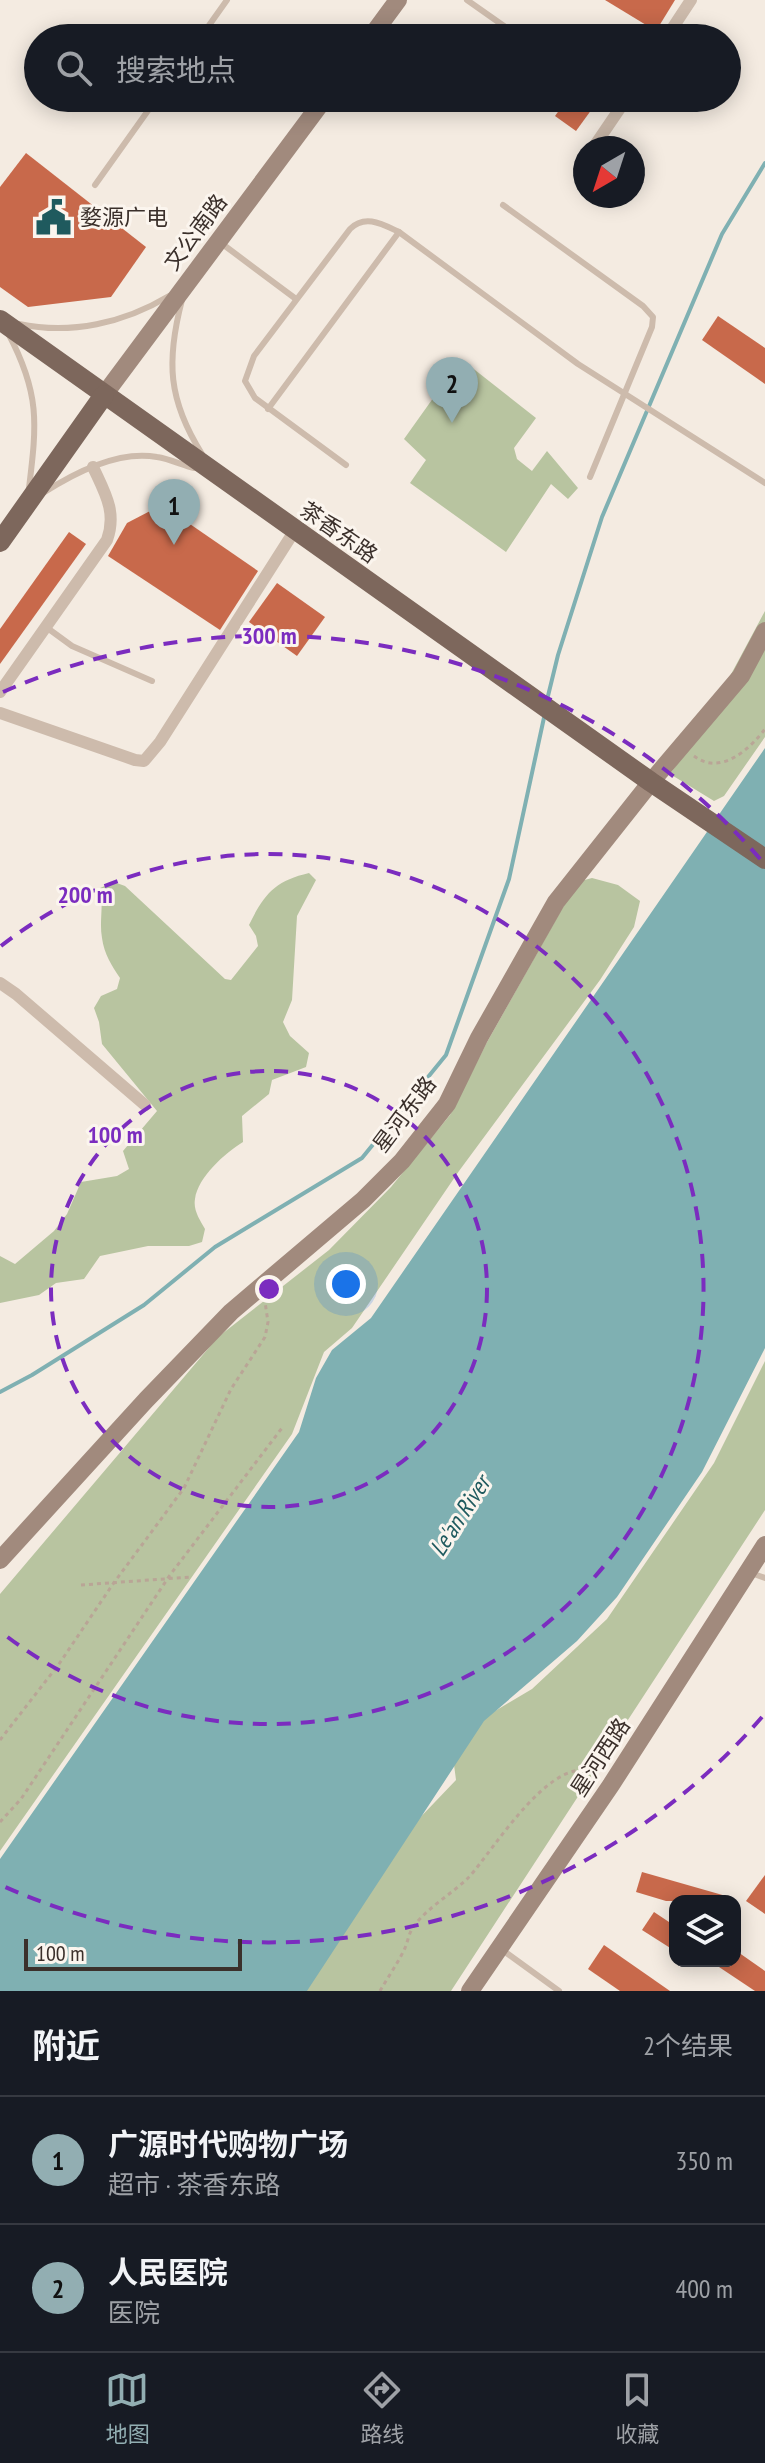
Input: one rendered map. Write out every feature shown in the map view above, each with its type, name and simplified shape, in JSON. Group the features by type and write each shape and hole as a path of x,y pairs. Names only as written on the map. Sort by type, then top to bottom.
{"main road":[{"name":"茶香东路","path":"0,320 651,782 765,859"},
{"path":"0,542 104,395"}],"street":[{"path":"380,24 398,0"},
{"path":"675,24 691,0"},
{"name":"文公南路","path":"104,395 315,112"},
{"path":"601,136 617,112"},
{"path":"0,692 96,557 111,530 111,506 93,467"},
{"path":"0,713 144,761 160,742 295,530"},
{"name":"星河东路","path":"0,1560 231,1312 363,1200 402,1161 447,1104 479,1038 556,902 651,782 741,676 765,631"},
{"path":"0,983 145,1105"},
{"name":"星河西路","path":"470,1991 756,1575 765,1545"}],"lane":[{"path":"210,24 227,0"},
{"path":"467,0 501,24"},
{"path":"95,185 147,112"},
{"path":"503,205 643,306 653,317 652,327 590,477"},
{"path":"346,465 268,409 255,398 245,381 254,356 296,299 356,223 369,220 399,232 578,364 765,483"},
{"path":"268,409 399,232"},
{"path":"218,241 296,299"},
{"path":"0,320 47,330 115,321 149,308 186,286"},
{"path":"186,286 175,328 172,366 174,397 187,431 214,473"},
{"path":"0,320 31,384 35,422 27,504"},
{"path":"27,504 60,482 126,457 155,456 214,473"},
{"path":"46,627 72,646 152,681"},
{"path":"500,1948 559,1991"}],"path":[{"path":"682,746 698,760 719,764 751,748 765,729"},
{"path":"0,1740 59,1664 184,1488 231,1389 265,1337 268,1322 262,1286"},
{"path":"0,1822 21,1799 167,1580 282,1428"},
{"path":"81,1585 191,1577"},
{"path":"380,1991 405,1949 413,1926 467,1879 491,1852 521,1809 566,1773 577,1768 591,1770 611,1785"}],"green space":[{"path":"461,359 536,418 514,448 517,459 532,471 547,451 578,488 568,499 551,484 506,552 410,483 426,460 404,439"},
{"path":"765,611 765,737 724,796 714,801 670,774 699,734"},
{"path":"309,873 316,880 297,916 292,1000 283,1022 290,1036 309,1053 306,1067 272,1080 269,1094 242,1116 243,1142 228,1152 201,1182 195,1203 197,1215 205,1229 202,1242 189,1246 148,1246 100,1256 84,1279 56,1283 39,1295 0,1303 0,1256 15,1264 54,1231 67,1214 81,1182 117,1176 129,1169 123,1151 157,1111 102,1044 94,1008 101,996 117,989 120,978 103,944 100,888 114,882 125,886 225,979 231,980 258,946 249,925 260,905 279,885"},
{"path":"592,878 618,885 640,901 634,927 600,980 459,1171 352,1328 324,1352 292,1434 0,1851 0,1594 218,1337 329,1250 391,1187 450,1115 577,882"},
{"path":"765,1361 765,1510 451,1991 283,1991 391,1848 456,1780 453,1757 475,1723 532,1689 607,1619 714,1463"}],"water":[{"name":"Le'an River","path":"765,748 765,1348 702,1472 617,1597 577,1641 484,1721 307,1991 0,1991 0,1859 299,1432 316,1378 332,1350 371,1318"}],"building":[{"path":"605,0 675,0 660,24 644,24"},
{"path":"558,112 590,112 576,131 555,116"},
{"name":"婺源广电","path":"26,153 146,247 111,297 28,307 0,287 0,187"},
{"path":"718,316 765,348 765,384 702,340"},
{"path":"152,510 171,511 258,571 220,630 108,556 127,523"},
{"path":"69,532 86,544 0,664 0,629"},
{"path":"277,583 325,617 297,656 249,622"},
{"path":"642,1872 722,1895 669,1895 669,1901 666,1901 636,1892"},
{"path":"765,1875 765,1914 746,1901"},
{"path":"654,1912 669,1922 669,1947 642,1930"},
{"path":"604,1945 670,1991 620,1991 588,1969"},
{"path":"741,1954 765,1971 765,1991 755,1991 719,1967 741,1967"}],"waterway":[{"path":"547,700 558,655 602,517 722,234 765,163"},
{"path":"0,1392 144,1305 215,1247 362,1158 446,1055 509,879 545,713"}],"place":[{"name":"婺源广电","path":"54,217"},
{"name":"人民医院","path":"452,423"},
{"name":"广源时代购物广场","path":"174,545"}]}
